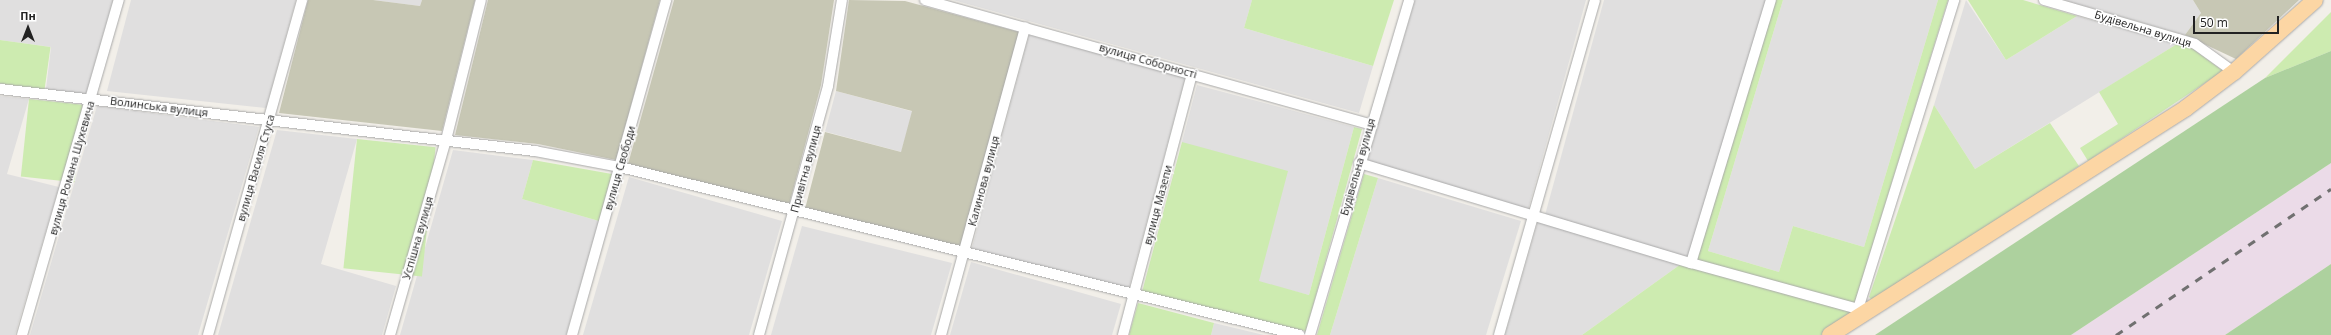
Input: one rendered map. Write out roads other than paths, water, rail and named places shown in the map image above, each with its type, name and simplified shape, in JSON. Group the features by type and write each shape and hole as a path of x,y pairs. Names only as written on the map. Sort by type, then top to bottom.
{"main road":[{"path":"1830,335 1865,308 2179,112 2234,72 2315,0"}],"street":[{"name":"вулиця Романа Шухевича","path":"22,335 92,100 119,0"},
{"name":"вулиця Василя Стуса","path":"208,335 270,120 302,0"},
{"name":"Успішна вулиця","path":"390,335 446,140 481,0"},
{"name":"вулиця Свободи","path":"572,335 666,0"},
{"name":"Привітна вулиця","path":"759,335 828,86 842,0"},
{"name":"вулиця Соборності","path":"925,0 1370,124"},
{"name":"Будівельна вулиця","path":"1310,335 1370,124 1409,0"},
{"path":"1499,335 1536,215 1595,0"},
{"path":"1691,263 1771,0"},
{"path":"1359,163 1536,215 1691,263 1865,308 1954,0"},
{"name":"Будівельна вулиця","path":"2044,0 2195,44 2234,72"},
{"name":"Калинова вулиця","path":"941,335 1025,27"},
{"name":"вулиця Мазепи","path":"1123,335 1192,74"},
{"name":"Волинська вулиця","path":"0,89 535,151 620,167 794,213 1300,335"}],"railway":[{"path":"2116,335 2331,189"}]}
